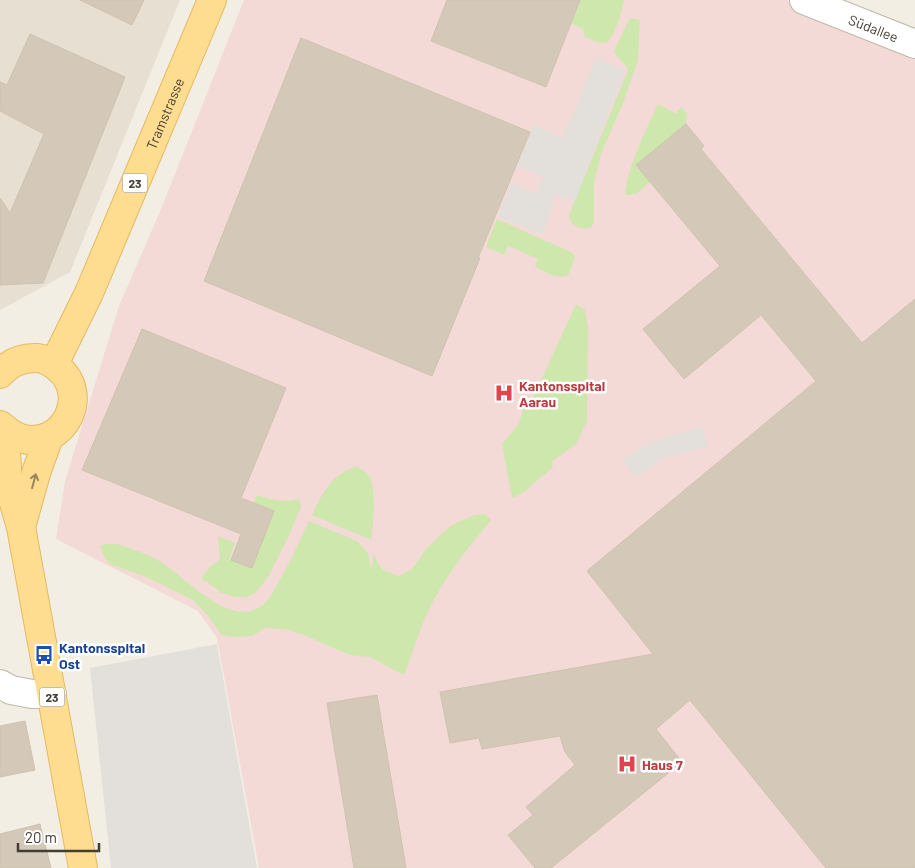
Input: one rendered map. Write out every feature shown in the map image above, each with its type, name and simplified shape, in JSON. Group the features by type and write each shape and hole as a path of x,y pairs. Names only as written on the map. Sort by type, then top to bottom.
{"main road":[{"name":"Tramstrasse","path":"54,364 89,293 212,0"},
{"path":"0,374 6,367 17,360 29,358 42,359 54,364"},
{"name":"23","path":"0,425 10,434 22,439 36,440 49,437 58,431 65,423 73,402 69,380 54,364"},
{"name":"23","path":"0,425 6,452 8,483 21,527 83,868"},
{"name":"23","path":"21,527 37,470 49,437"}],"street":[{"name":"Südallee","path":"804,0 915,44"},
{"path":"0,684 16,691 32,694 52,694"}],"shaded area":[{"path":"0,0 180,0 70,272 0,310"},
{"name":"Kantonsspital Aarau","path":"244,0 804,0 915,44 915,868 259,868 217,638 198,611 56,539 65,481 119,306 161,209"},
{"path":"596,58 625,70 575,201 555,194 543,235 498,217 511,183 536,194 543,176 516,166 533,124 563,138"},
{"path":"702,426 708,447 663,458 636,477 621,460 651,442"},
{"path":"217,644 257,868 111,868 90,668"}],"green space":[{"path":"573,0 624,0 618,22 608,42 599,43 585,37 583,29 571,23"},
{"path":"630,18 640,20 638,60 623,103 601,154 594,183 594,222 591,227 586,229 580,228 571,223 569,215 628,70 614,51"},
{"path":"658,104 676,114 681,107 687,114 686,124 636,165 650,182 636,194 625,195 634,160"},
{"path":"497,219 571,252 575,258 568,275 560,277 547,273 535,267 538,259 508,246 504,255 486,247"},
{"path":"576,304 585,310 588,327 587,421 576,444 551,462 553,467 524,492 512,498 502,444 519,423 522,408 533,398"},
{"path":"357,466 368,475 373,489 374,507 371,540 312,515 324,492 334,479"},
{"path":"257,495 288,501 299,499 301,507 268,577 256,592 247,597 234,597 222,593 201,578 211,566 220,560 218,536 235,543 229,559 252,568 274,511 253,503"},
{"path":"485,514 491,520 462,556 436,596 422,625 404,675 370,657 350,655 286,629 265,628 252,636 232,637 222,635 193,600 144,576 110,564 100,546 115,544 149,556 161,562 212,600 226,608 240,612 253,610 270,598 309,521 357,541 368,553 371,569 374,553 382,569 399,576 412,569 428,547 450,526 474,515"}],"building":[{"path":"80,0 144,0 132,25"},
{"path":"447,0 580,0 546,87 431,41"},
{"path":"30,34 125,77 43,283 0,285 0,198 10,213 44,134 0,111 0,82 7,85"},
{"path":"301,38 530,132 432,376 204,281"},
{"path":"686,124 704,146 701,149 862,343 915,299 915,868 826,868 690,700 656,729 682,762 551,868 535,868 508,835 533,815 526,807 575,765 565,752 560,736 482,749 479,738 450,743 440,692 653,654 587,571 816,381 761,315 684,379 643,329 720,266 636,165"},
{"path":"142,329 286,388 241,498 274,511 252,568 231,560 241,534 82,470"},
{"path":"377,695 406,868 354,868 327,703"},
{"path":"25,721 35,770 0,777 0,726"},
{"path":"40,824 51,868 0,868 0,834"}],"place":[{"name":"Kantonsspital Aarau","path":"504,393"},
{"name":"Kantonsspital Ost","path":"44,655"},
{"name":"Haus 7","path":"627,764"}]}
